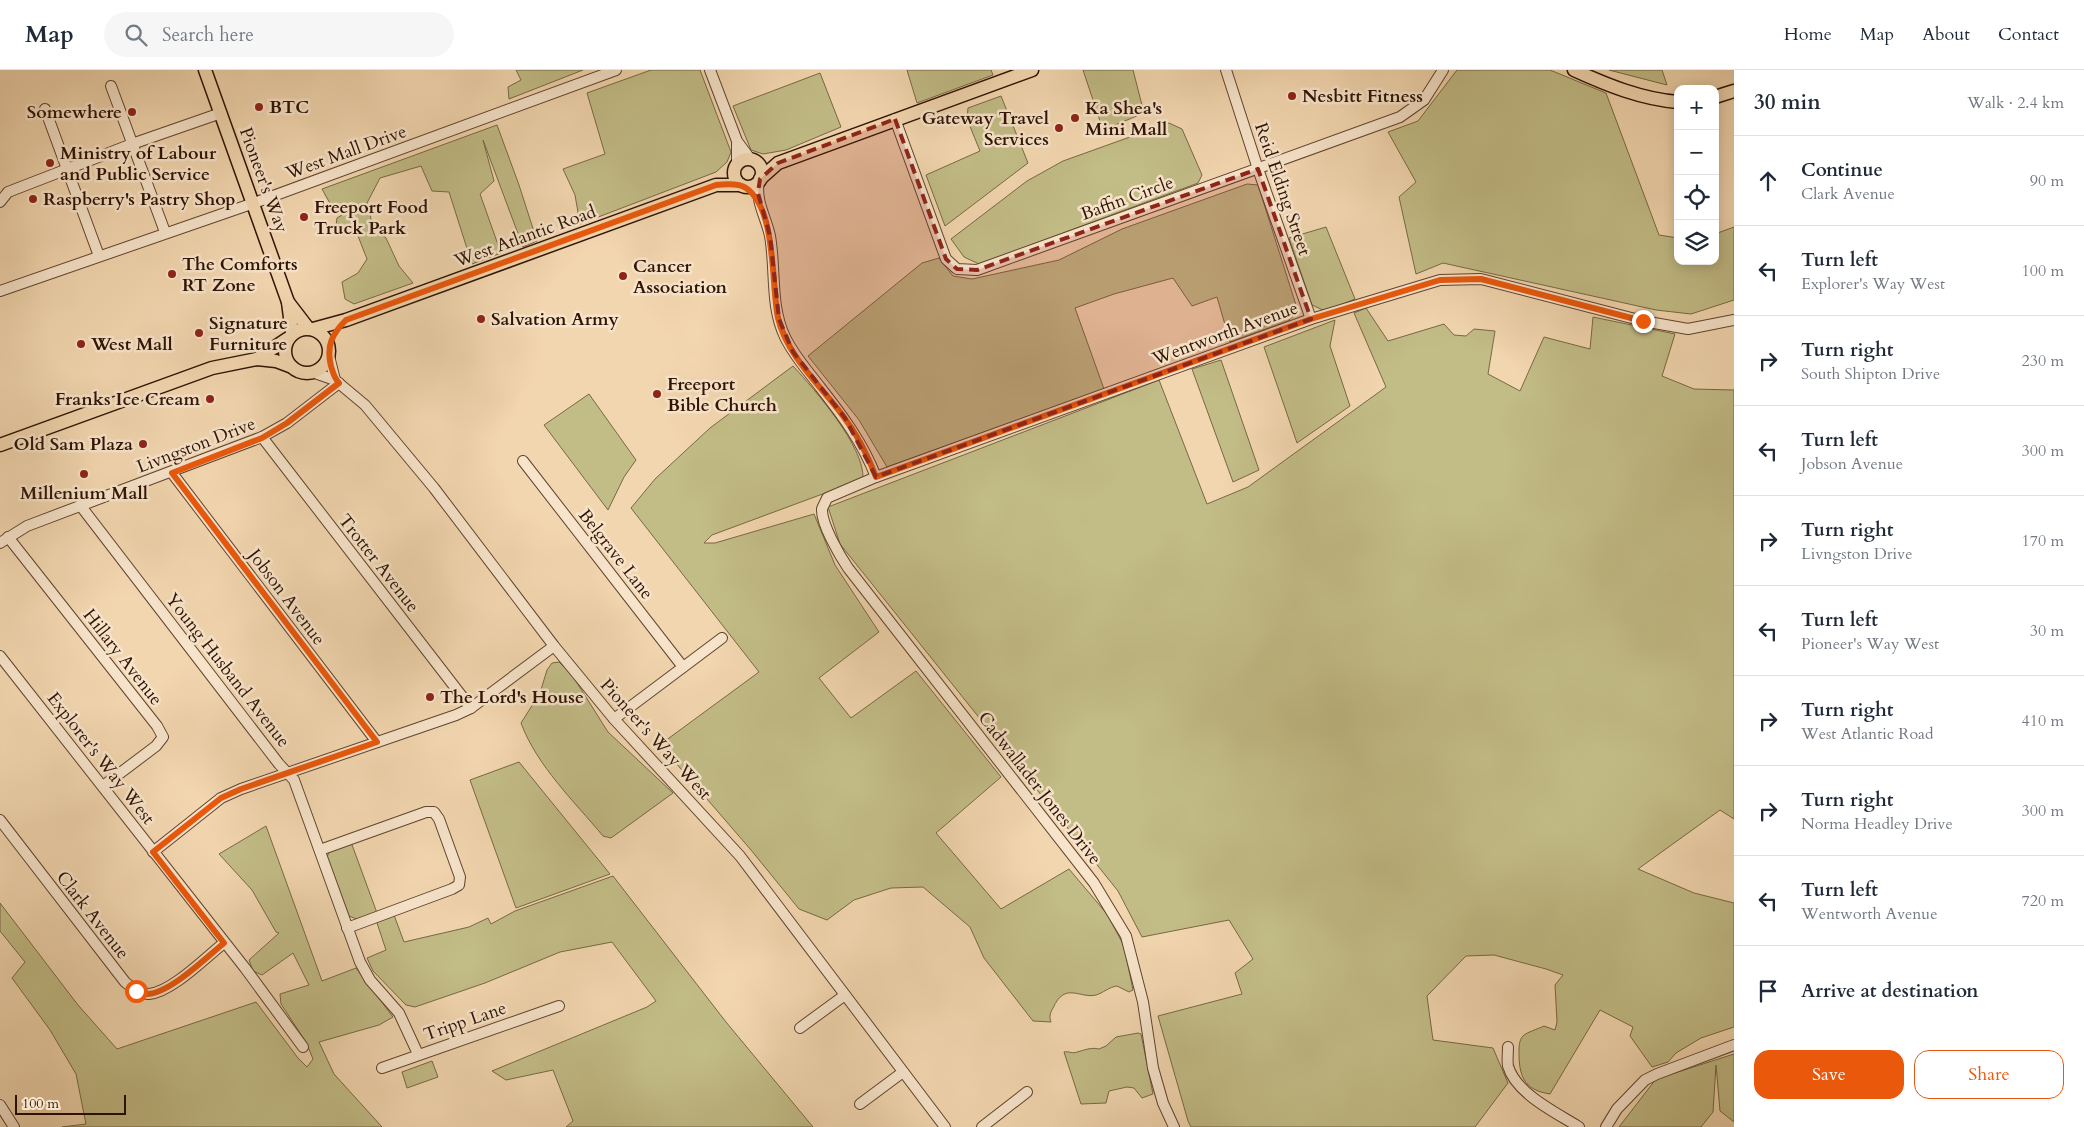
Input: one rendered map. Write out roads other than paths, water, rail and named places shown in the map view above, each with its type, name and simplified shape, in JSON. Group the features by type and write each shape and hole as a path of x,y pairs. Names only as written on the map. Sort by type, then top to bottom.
{"main road":[{"name":"Pioneer's Way","path":"205,70 288,302 290,336"},
{"name":"West Atlantic Road","path":"310,328 346,320 716,185 753,186 778,163 1032,70"},
{"path":"1574,70 1622,90 1649,98 1674,101"},
{"path":"1719,96 1734,91"},
{"name":"West Atlantic Road","path":"716,185 741,161 778,163"},
{"path":"752,161 760,169 759,180"},
{"path":"736,166 735,180 743,186"},
{"name":"Pioneer's Way","path":"288,302 310,328"},
{"path":"0,445 203,370 257,359 276,362 305,373 312,372 320,369 326,363 331,337 346,320"},
{"path":"257,359 300,329 310,328 320,333 326,339 329,352"},
{"path":"290,336 285,354 292,367"}],"street":[{"name":"West Mall Drive","path":"0,291 165,232 254,203 616,70"},
{"path":"710,70 737,141 752,161"},
{"name":"Reid Elding Street","path":"1226,70 1258,169 1311,319"},
{"name":"Baffin Circle","path":"895,119 946,259 957,269 976,270 1400,117 1424,100 1443,70"},
{"path":"111,86 165,232"},
{"path":"45,109 91,239 99,256"},
{"path":"0,202 8,192 132,144 203,121 221,113"},
{"path":"736,166 737,141"},
{"path":"759,180 758,193 760,204 770,236 778,319 784,336 793,352 845,418 870,460 876,477"},
{"path":"743,186 760,204"},
{"name":"Wentworth Avenue","path":"827,498 876,477 1311,319 1440,280 1481,279 1643,321 1688,329 1734,320"},
{"path":"329,352 337,381"},
{"name":"Pioneer's Way West","path":"312,372 337,381 365,405 428,480 554,646 614,719 740,856 945,1127"},
{"name":"Livngston Drive","path":"4,540 27,526 80,505 172,473 262,438 287,423 337,381"},
{"name":"Trotter Avenue","path":"262,438 471,708"},
{"name":"Belgrave Lane","path":"523,461 683,667"},
{"name":"Jobson Avenue","path":"172,473 377,742"},
{"name":"Cadwallader Jones Drive","path":"827,498 822,510 826,524 836,550 848,568 1094,883 1126,936 1143,1002 1154,1068 1164,1103 1174,1127"},
{"name":"Young Husband Avenue","path":"80,505 294,780 360,962 370,980 399,1013 418,1054"},
{"name":"Hillary Avenue","path":"4,540 157,726 163,736 156,746 103,786"},
{"path":"614,719 722,638"},
{"path":"153,852 221,798 241,789 456,715 471,708 554,646"},
{"name":"Explorer's Way West","path":"0,656 103,786 303,1047"},
{"path":"320,850 426,812 434,812 439,819 460,877 459,885 452,889 347,928"},
{"name":"Clark Avenue","path":"0,820 125,982 136,991 148,994 162,990 224,943"},
{"path":"800,1028 845,995"},
{"name":"Tripp Lane","path":"382,1068 559,1006"},
{"path":"1606,1127 1617,1109 1645,1080 1734,1044"},
{"path":"1508,1047 1508,1066 1516,1082 1534,1100 1579,1127"},
{"path":"860,1104 903,1072"},
{"path":"982,1127 1027,1092"},
{"path":"0,1105 14,1127"}],"place":[{"name":"Nesbitt Fitness","path":"1292,96"},
{"name":"BTC","path":"259,107"},
{"name":"Somewhere","path":"132,112"},
{"name":"Ka Shea's Mini Mall","path":"1075,118"},
{"name":"Gateway Travel Services","path":"1059,128"},
{"name":"Ministry of Labour and Public Service","path":"50,163"},
{"name":"Raspberry's Pastry Shop","path":"33,199"},
{"name":"Freeport Food Truck Park","path":"304,217"},
{"name":"The Comforts RT Zone","path":"172,274"},
{"name":"Cancer Association","path":"623,276"},
{"name":"Salvation Army","path":"481,319"},
{"name":"Signature Furniture","path":"199,333"},
{"name":"West Mall","path":"81,344"},
{"name":"Freeport Bible Church","path":"657,394"},
{"name":"Franks Ice Cream","path":"210,399"},
{"name":"Old Sam Plaza","path":"143,444"},
{"name":"Millenium Mall","path":"84,474"},
{"name":"The Lord's House","path":"430,697"}]}
